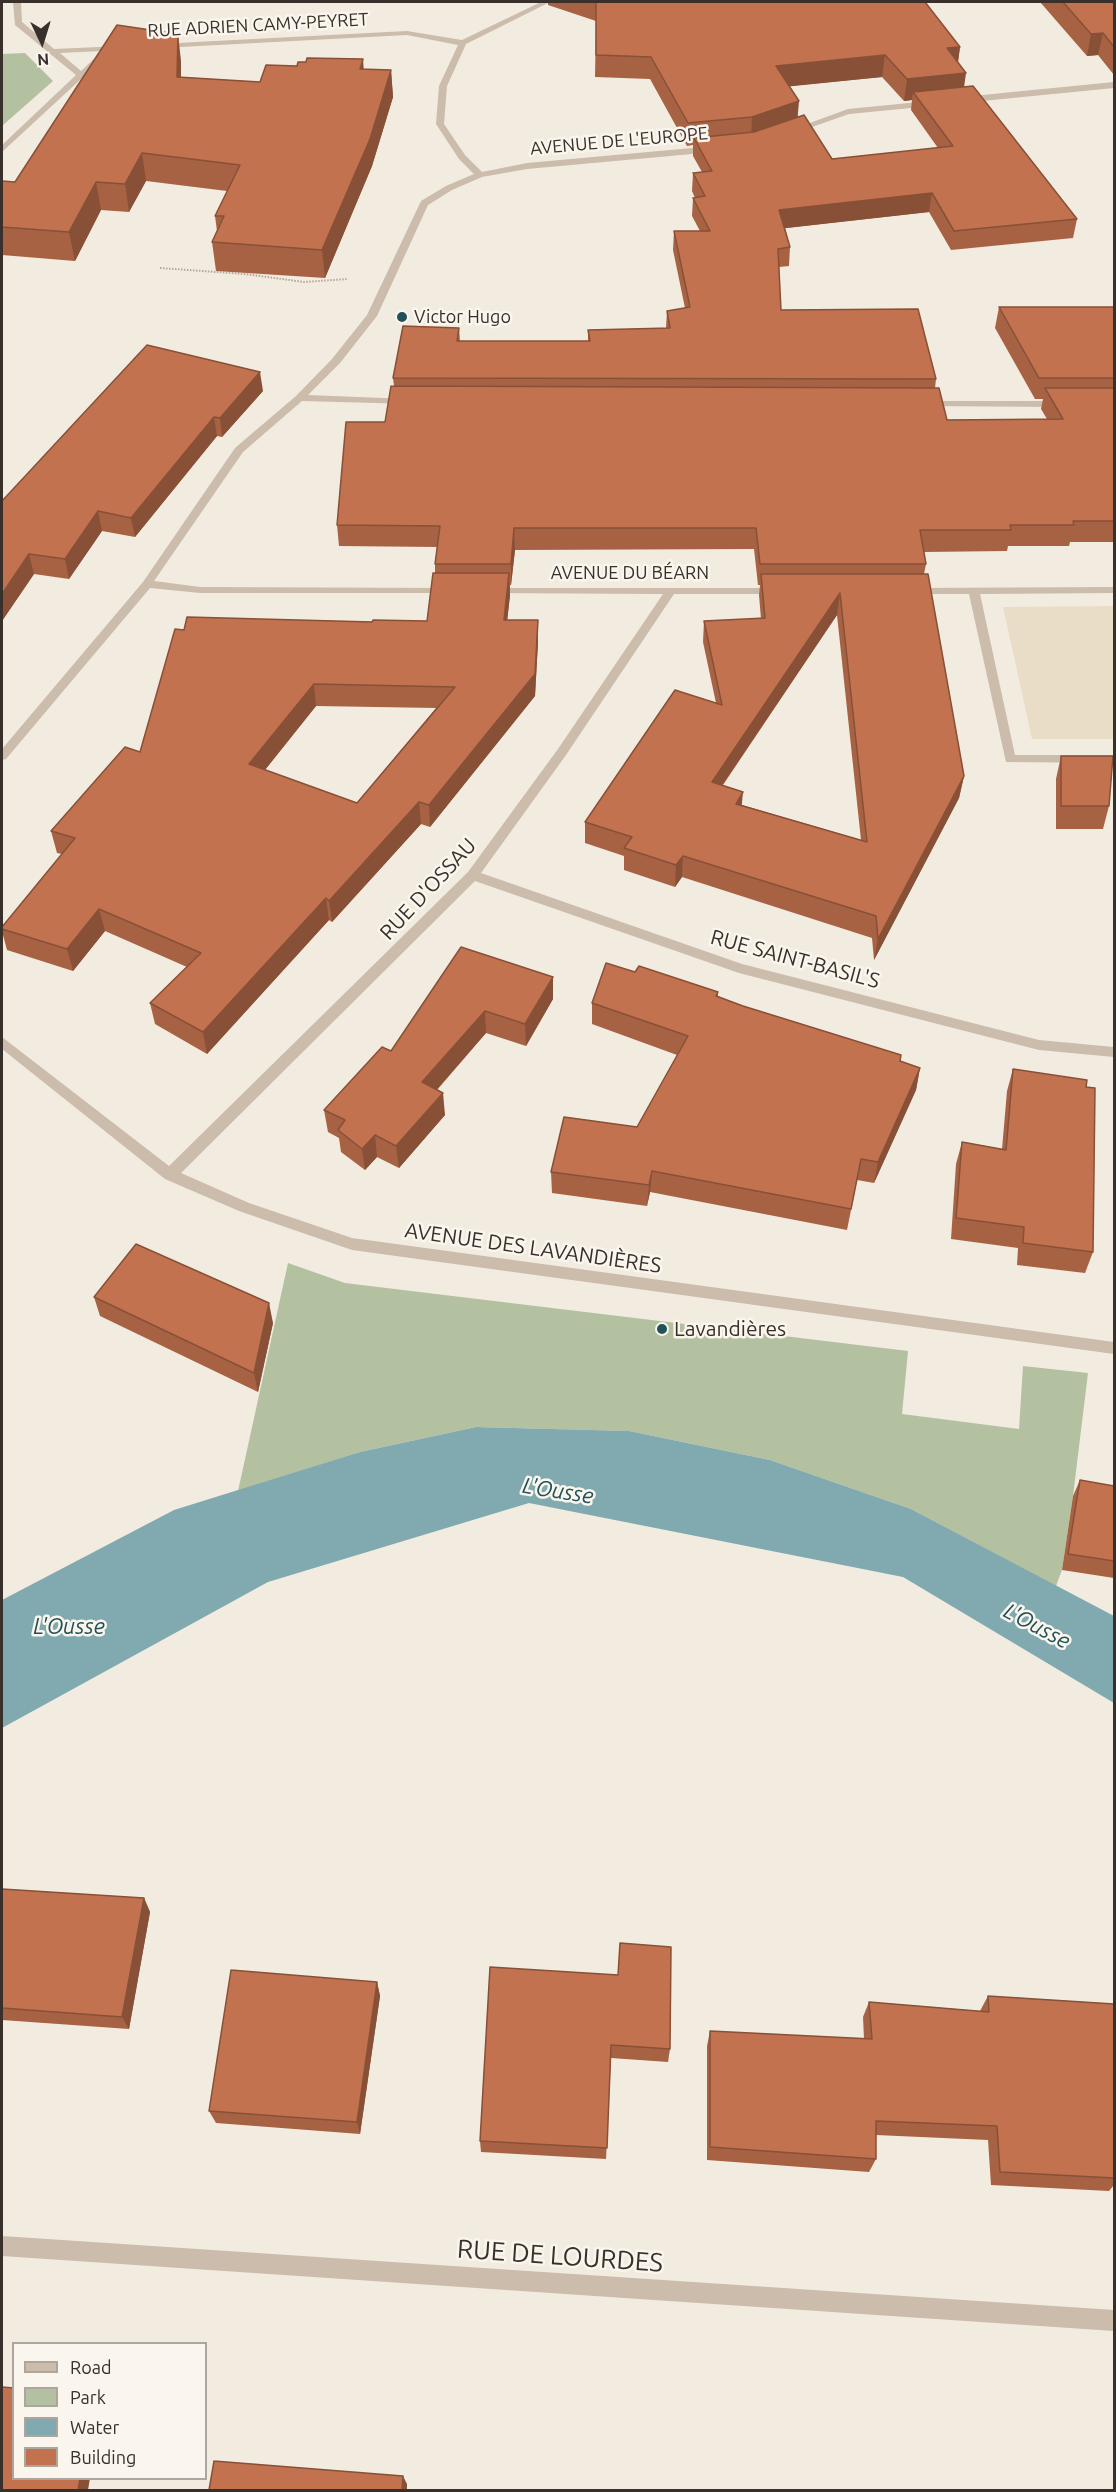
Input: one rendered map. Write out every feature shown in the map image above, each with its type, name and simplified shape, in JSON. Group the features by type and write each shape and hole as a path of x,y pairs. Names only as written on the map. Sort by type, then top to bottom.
{"street":[{"path":"17,2 18,23 81,75"},
{"path":"480,175 462,157 440,124 443,86 463,43 546,2"},
{"name":"RUE ADRIEN CAMY-PEYRET","path":"146,47 407,33 463,43"},
{"name":"RUE ADRIEN CAMY-PEYRET","path":"54,51 134,47"},
{"path":"2,149 110,49"},
{"path":"952,102 1114,85"},
{"path":"784,134 848,112 941,103"},
{"name":"AVENUE DE L'EUROPE","path":"4,751 147,584 239,450 300,398 336,361 372,316 424,203 449,188 480,175 527,166 729,147"},
{"path":"300,398 424,402"},
{"path":"912,404 1079,404"},
{"name":"AVENUE DU BÉARN","path":"147,584 200,590 787,591"},
{"path":"904,591 1114,590"},
{"path":"974,591 1010,759 1114,759"},
{"name":"RUE D'OSSAU","path":"170,1175 473,875 562,752 670,592"},
{"name":"RUE SAINT-BASIL'S","path":"473,875 739,968 1039,1045 1114,1052"},
{"name":"AVENUE DES LAVANDIÈRES","path":"2,1042 170,1175 244,1207 352,1244 1114,1348"},
{"name":"RUE DE LOURDES","path":"2,2246 1114,2321"}],"path":[{"path":"160,268 245,274 304,282 393,272"}],"green space":[{"path":"25,53 53,81 2,126 2,54"},
{"path":"288,1263 345,1283 908,1351 902,1414 1019,1429 1023,1366 1088,1373 1062,1570 1056,1586 911,1509 770,1460 629,1431 476,1427 360,1452 238,1491"}],"shaded area":[{"path":"1114,606 1114,739 1032,739 1003,607"}],"water":[{"name":"L'Ousse","path":"476,1427 629,1431 770,1460 911,1509 1114,1616 1114,1703 903,1577 529,1503 268,1582 2,1728 2,1600 174,1510 360,1452"}],"building":[{"path":"596,2 925,2 960,47 947,48 966,73 907,79 885,55 776,66 799,101 752,117 688,123 651,57 596,55"},
{"path":"1063,2 1114,2 1114,47 1103,33 1091,34"},
{"path":"117,25 178,34 177,77 260,82 266,65 297,66 298,62 306,62 307,58 363,59 360,69 391,70 370,139 322,250 212,242 224,216 215,216 240,165 142,153 125,184 96,182 69,232 2,227 2,181 15,182"},
{"path":"973,86 1077,219 954,231 932,193 779,210 790,247 778,249 781,310 918,309 936,379 393,378 403,326 459,328 457,341 590,341 588,330 670,328 667,311 690,307 674,231 710,231 693,198 705,196 693,173 712,171 694,138 754,132 804,115 832,159 953,146 913,92"},
{"path":"999,307 1114,307 1114,378 1039,378"},
{"path":"147,345 260,372 220,418 214,417 131,518 98,511 65,559 29,554 2,594 2,501"},
{"path":"391,386 939,388 947,420 1063,419 1045,388 1114,388 1114,521 1073,521 1074,525 1010,525 1011,530 920,530 926,564 760,564 756,528 514,528 511,564 435,564 440,526 337,525 346,422 385,422"},
{"path":"433,573 509,573 504,620 538,620 535,674 429,805 419,802 329,901 326,898 203,1032 150,1003 201,953 99,909 67,949 2,929 75,838 51,831 125,747 140,752 175,629 184,630 187,617 372,622 373,620 427,621","holes":["314,684 455,687 357,803 249,764"]},
{"path":"761,574 928,574 964,776 878,939 876,916 683,856 676,865 624,848 632,837 585,822 675,690 722,705 704,621 765,618","holes":["840,593 867,842 736,804 743,792 712,782"]},
{"path":"1061,756 1113,756 1109,806 1061,806"},
{"path":"461,947 553,977 525,1024 485,1011 422,1082 443,1093 396,1146 375,1135 362,1149 338,1130 345,1120 324,1110 382,1047 391,1051"},
{"path":"606,963 635,972 639,966 718,992 716,996 743,1006 901,1055 900,1061 920,1068 878,1162 861,1159 851,1209 652,1171 649,1185 551,1172 564,1117 637,1127 688,1036 592,1003"},
{"path":"1013,1069 1087,1080 1086,1087 1095,1088 1093,1252 1023,1243 1024,1227 956,1218 962,1142 1006,1150"},
{"path":"136,1244 269,1303 254,1373 94,1297"},
{"path":"1080,1480 1114,1486 1114,1561 1068,1554"},
{"path":"2,1889 144,1898 122,2017 2,2008"},
{"path":"620,1943 671,1947 670,2049 611,2045 607,2148 480,2141 490,1967 618,1975"},
{"path":"231,1970 377,1982 357,2122 209,2111"},
{"path":"988,1996 1114,2004 1114,2178 1000,2172 997,2126 876,2121 876,2159 710,2147 710,2031 872,2039 869,2002 989,2012"},
{"path":"2,2387 12,2388 12,2480 80,2480 78,2490 2,2490"},
{"path":"214,2461 403,2476 402,2490 209,2490"}],"place":[{"name":"Victor Hugo","path":"402,317"},
{"name":"Lavandières","path":"662,1329"}]}
